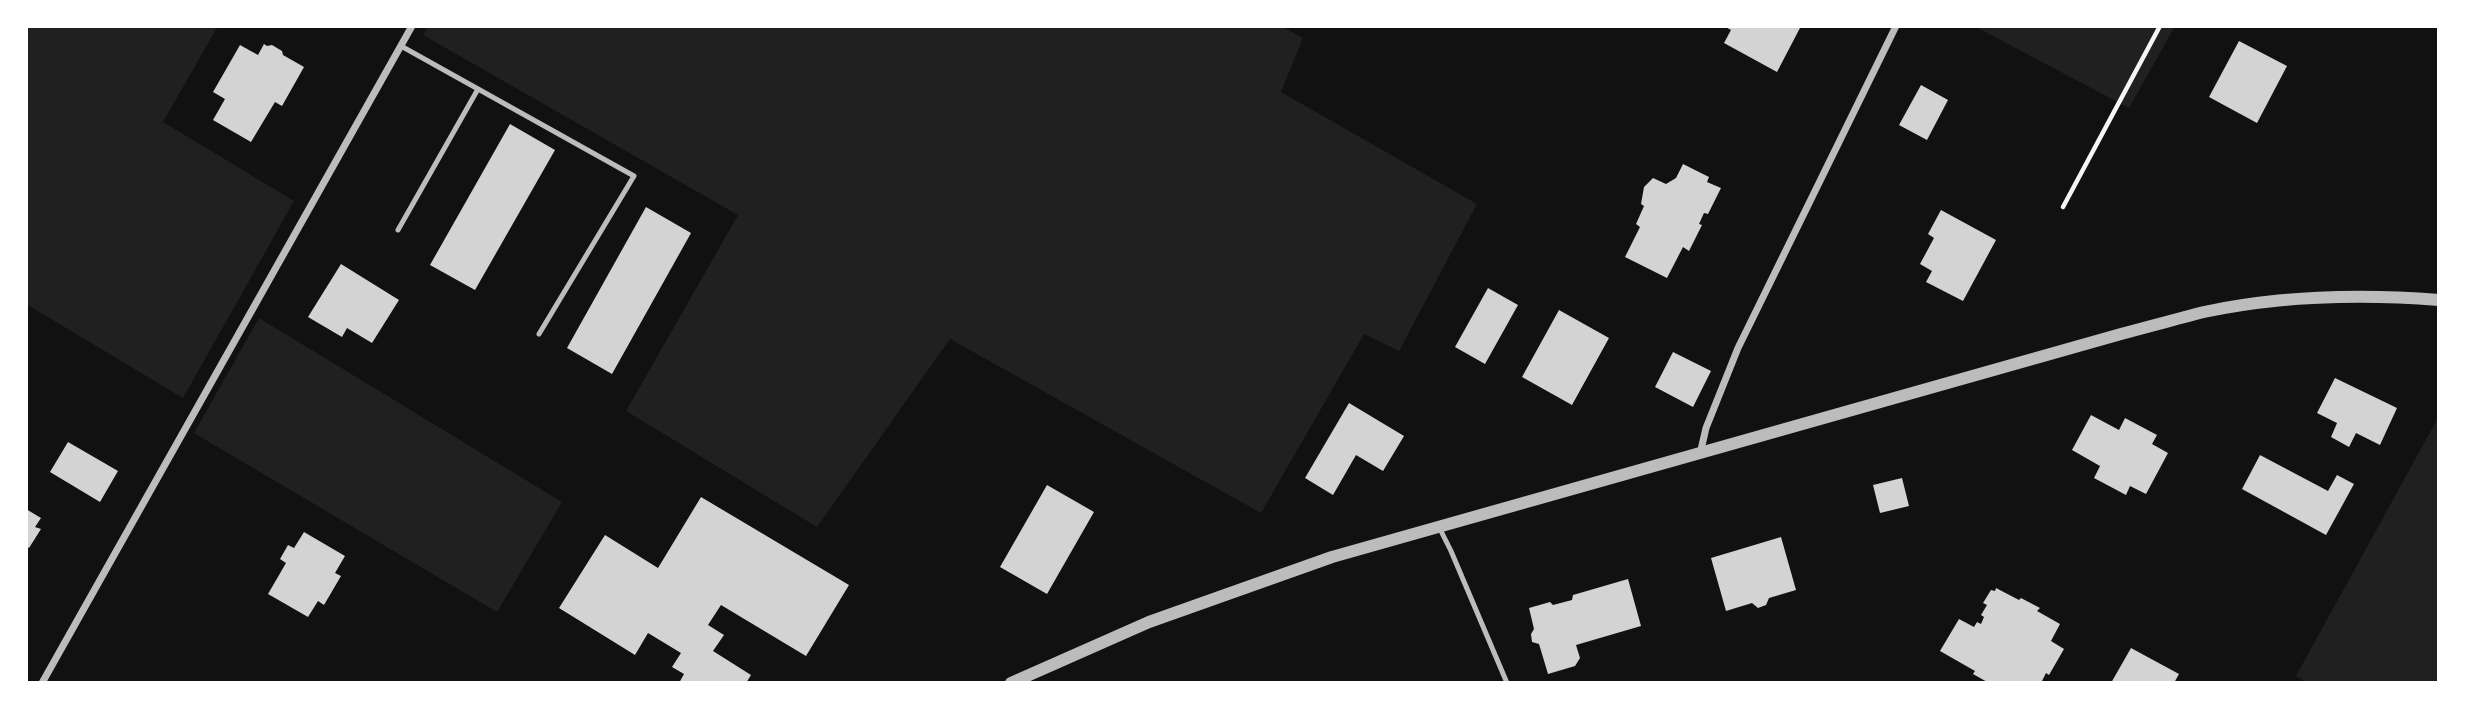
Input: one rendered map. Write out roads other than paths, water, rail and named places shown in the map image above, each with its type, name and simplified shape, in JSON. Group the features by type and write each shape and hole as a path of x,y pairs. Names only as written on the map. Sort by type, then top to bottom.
{"street":[{"path":"43,683 412,26"},
{"path":"1700,454 1706,428 1738,348 1896,26"},
{"path":"1011,683 1174,613 1332,557 2205,312 2290,300 2439,300"}],"lane":[{"path":"401,46 634,176 539,334"},
{"path":"398,230 478,89"},
{"path":"1439,527 1507,683"}]}
